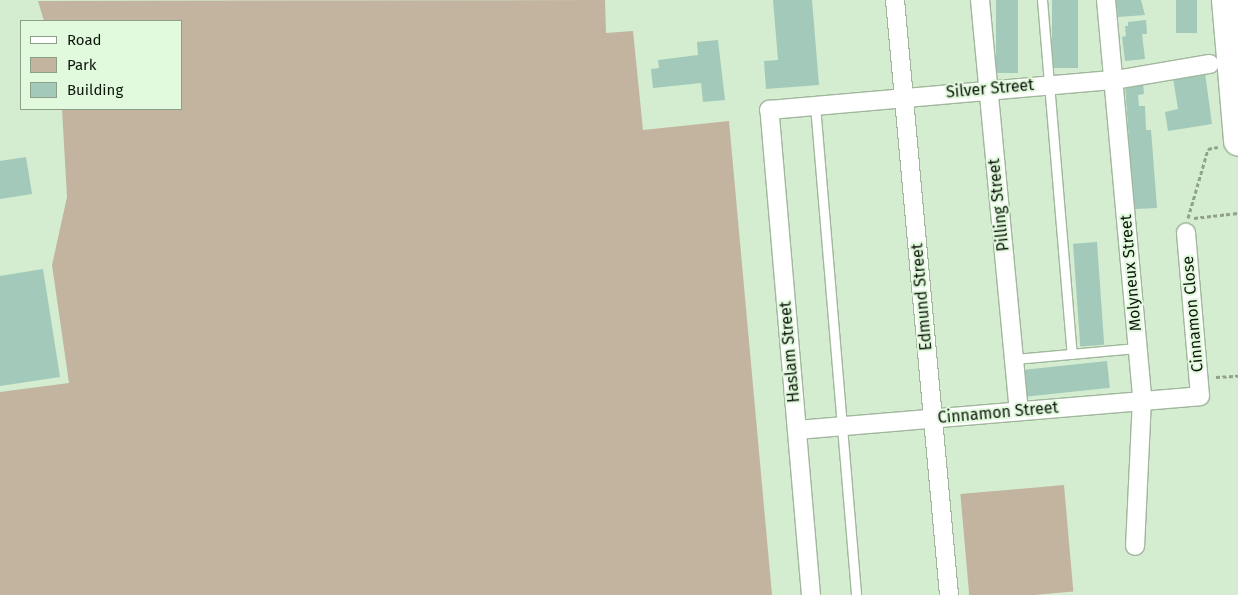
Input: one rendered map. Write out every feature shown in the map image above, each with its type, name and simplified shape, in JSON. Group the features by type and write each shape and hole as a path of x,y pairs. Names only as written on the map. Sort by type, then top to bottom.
{"main road":[{"path":"1226,0 1236,98 1231,143"}],"street":[{"name":"Edmund Street","path":"894,0 949,595"},
{"name":"Pilling Street","path":"980,0 1019,411"},
{"name":"Molyneux Street","path":"1106,0 1115,80 1142,400 1135,546"},
{"name":"Silver Street","path":"769,110 904,96 1115,80 1210,64"},
{"name":"Haslam Street","path":"769,110 811,595"},
{"name":"Cinnamon Close","path":"1187,226 1200,396"},
{"name":"Cinnamon Street","path":"797,430 1200,396"}],"lane":[{"path":"1042,0 1072,354"},
{"path":"815,105 856,595"},
{"path":"1014,359 1138,348"}],"path":[{"path":"1231,143 1208,149 1187,226 1238,213"}],"green space":[{"path":"605,0 606,33 633,31 643,130 729,121 772,595 0,595 0,392 69,383 52,265 67,197 62,110 182,110 182,20 44,20 38,1"},
{"path":"1064,485 1073,592 1034,595 969,595 960,494"}],"building":[{"path":"773,0 812,0 819,85 766,89 764,61 778,60"},
{"path":"996,0 1018,0 1018,73 996,73"},
{"path":"1052,0 1078,0 1078,68 1052,68"},
{"path":"1116,0 1141,0 1145,15 1118,17"},
{"path":"1176,0 1197,0 1197,33 1176,33"},
{"path":"1146,20 1147,34 1142,34 1145,59 1125,61 1122,37 1126,36 1125,26 1128,26 1128,22"},
{"path":"718,40 725,100 703,102 701,83 653,88 651,69 659,68 658,60 698,55 697,42"},
{"path":"1205,73 1212,124 1168,131 1165,112 1178,109 1173,78"},
{"path":"1143,83 1144,94 1138,95 1139,106 1145,106 1146,130 1151,130 1157,208 1134,209 1125,85"},
{"path":"26,157 32,194 0,199 0,161"},
{"path":"1097,242 1104,345 1080,346 1073,244"},
{"path":"43,269 60,377 0,386 0,276"},
{"path":"1107,361 1110,388 1025,397 1022,370"}]}
